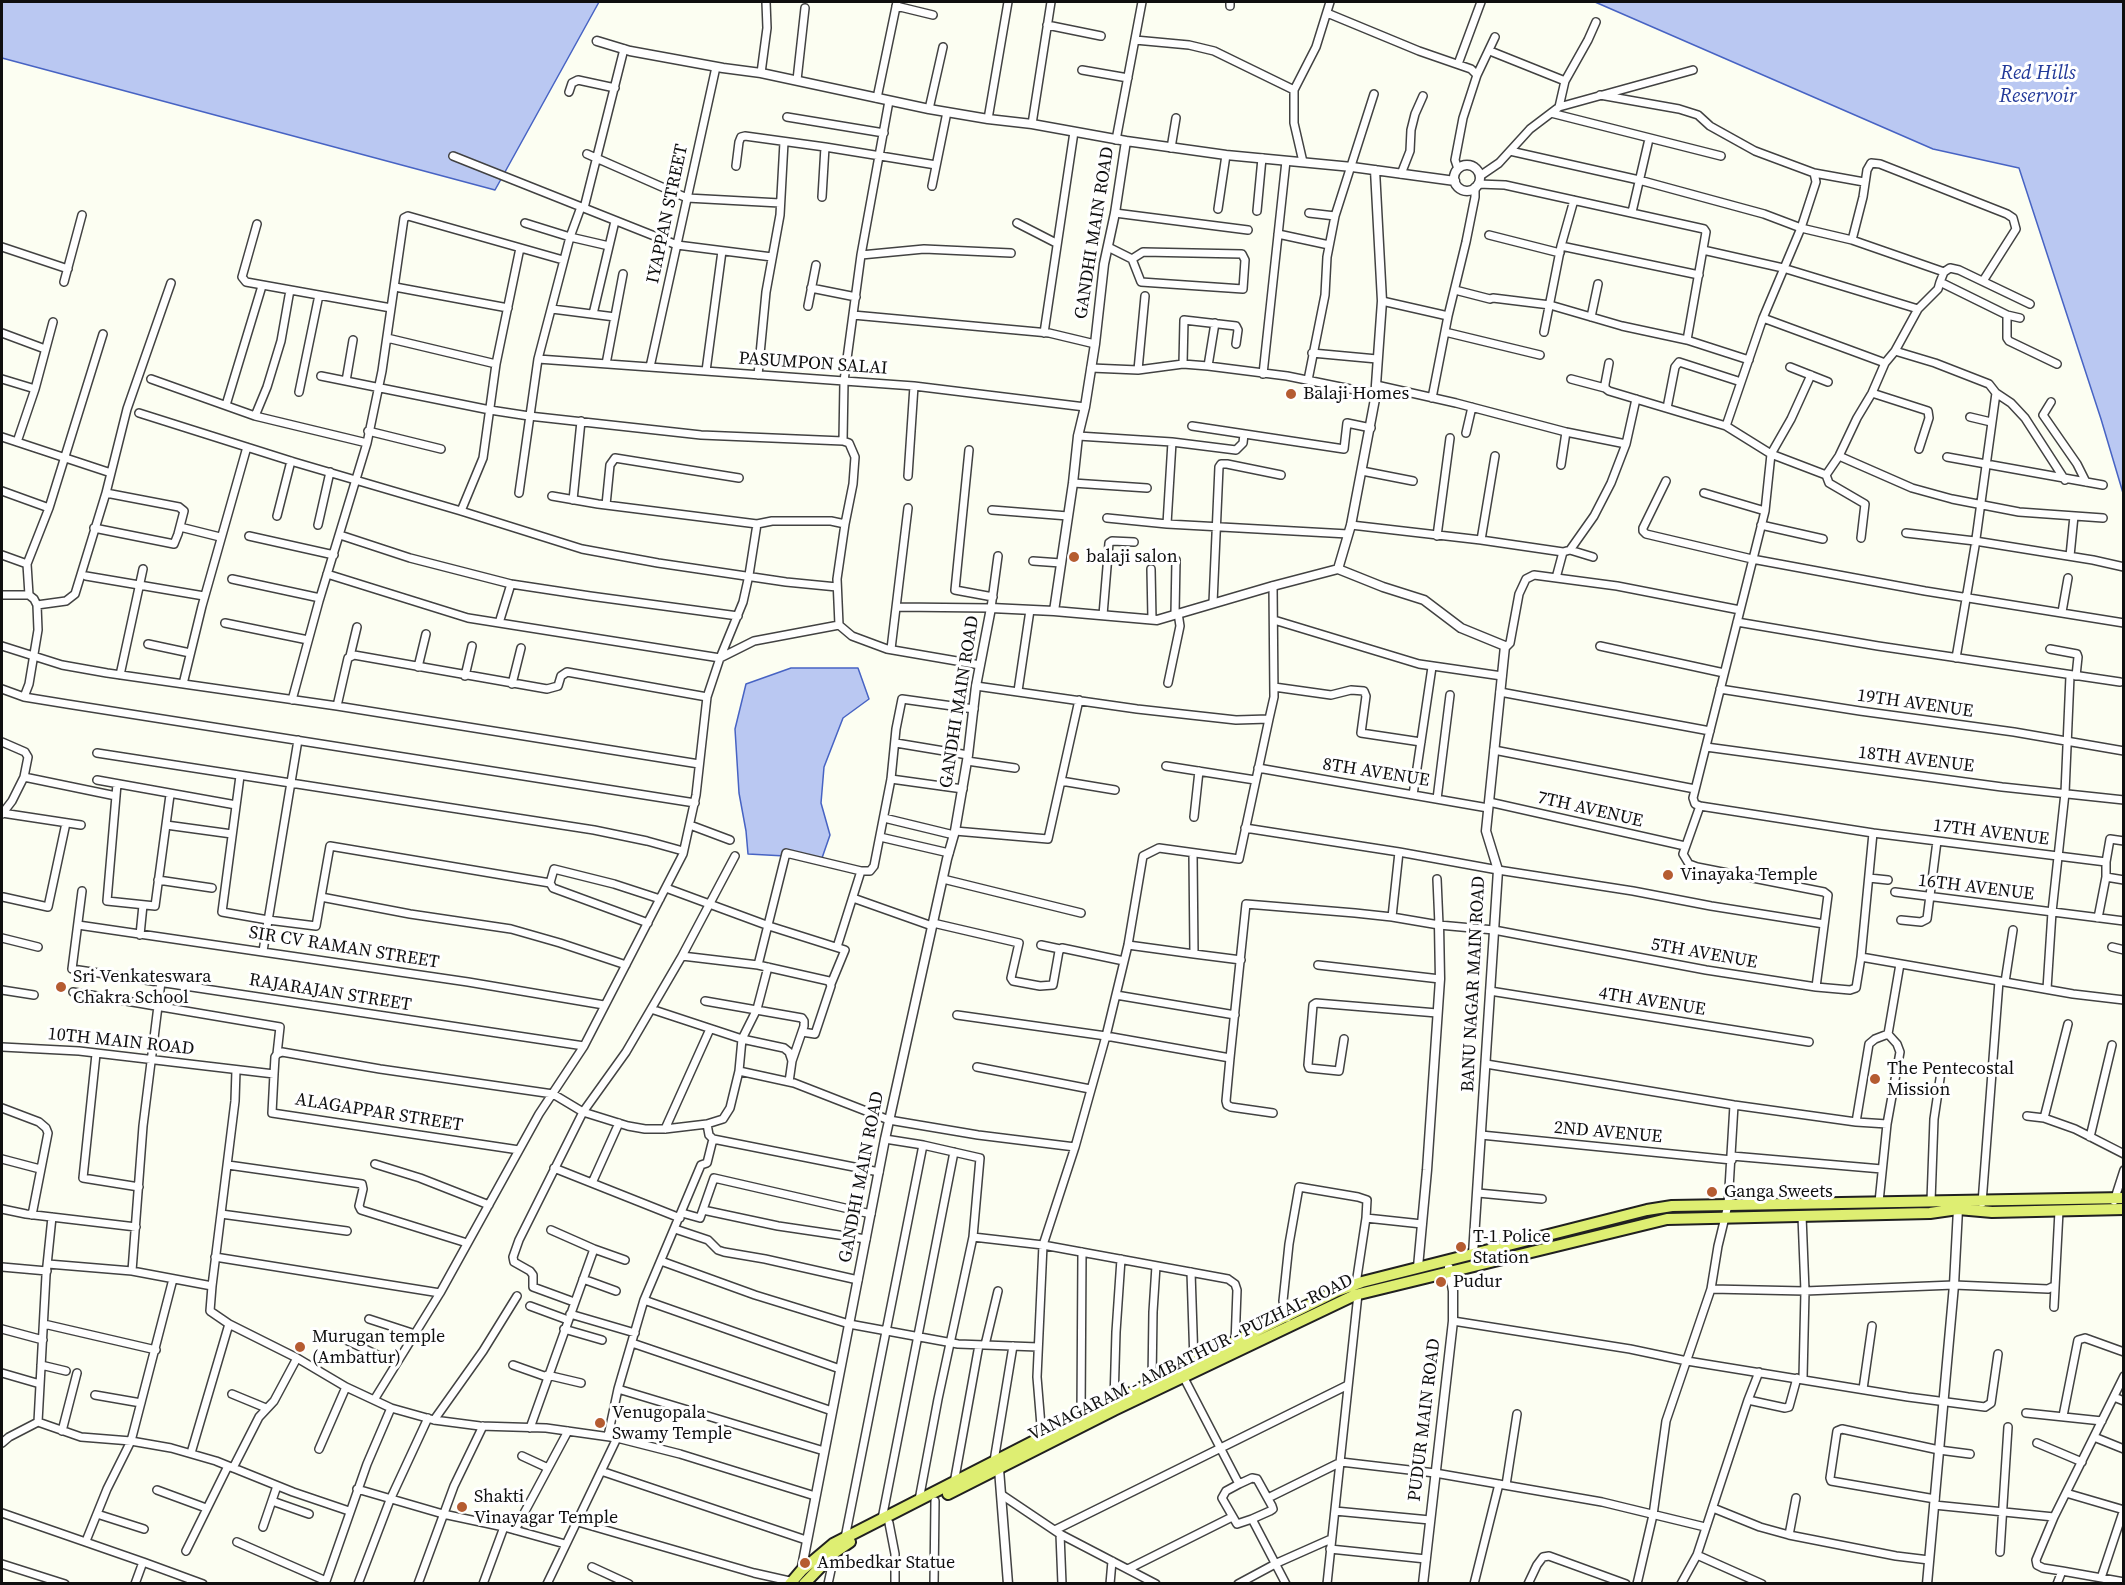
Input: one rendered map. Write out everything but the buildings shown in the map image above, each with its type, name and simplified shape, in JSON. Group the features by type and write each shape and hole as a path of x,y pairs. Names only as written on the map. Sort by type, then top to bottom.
{"main road":[{"path":"1044,1440 1081,1417 1152,1382 1194,1362 1237,1346 1357,1289 1446,1260 1647,1210 1672,1206 1931,1201 1979,1204"},
{"name":"VANAGARAM - AMBATHUR - PUZHAL ROAD","path":"1979,1204 2059,1211 2117,1202"},
{"name":"VANAGARAM - AMBATHUR - PUZHAL ROAD","path":"1357,1289 1450,1272 1668,1219 1930,1213 1979,1204 2117,1202 2124,1209"},
{"name":"VANAGARAM - AMBATHUR - PUZHAL ROAD","path":"804,1578 833,1544 935,1501 1044,1440 1185,1378 1237,1346"},
{"name":"VANAGARAM - AMBATHUR - PUZHAL ROAD","path":"792,1582 804,1578 842,1546 919,1500 996,1465"}],"street":[{"path":"761,72 766,28 766,2"},
{"path":"988,119 1008,2"},
{"path":"1032,124 1051,2"},
{"path":"597,41 624,49 716,67 761,72 929,109 1032,124 1121,141 1128,78 1142,2"},
{"path":"1303,162 1294,123 1294,90 1316,47 1330,2"},
{"path":"1458,64 1481,2"},
{"path":"877,98 897,4 933,15"},
{"path":"797,80 805,8"},
{"path":"1327,13 1419,51 1471,69 1477,75"},
{"path":"1559,107 1565,81 1596,22"},
{"path":"1047,25 1101,36"},
{"path":"1495,38 1477,75 1463,117 1455,160 1458,169 1455,181 1463,190 1478,183 1530,129 1559,107 1693,70"},
{"path":"1135,40 1189,45 1214,51 1294,90"},
{"path":"929,109 943,47"},
{"path":"519,493 538,359 563,260 597,157 624,49"},
{"path":"1490,51 1565,81"},
{"name":"IYAPPAN STREET","path":"650,367 716,67"},
{"path":"1082,70 1128,78"},
{"path":"569,92 572,83 578,80 615,88"},
{"path":"1308,380 1325,295 1329,244 1335,216 1374,94"},
{"path":"1600,95 1679,109 1698,115 1710,126 1755,151 1814,173 1864,182"},
{"path":"1401,174 1410,151 1411,130 1415,114 1423,96"},
{"path":"843,441 844,381 861,255 889,101"},
{"path":"932,186 947,112"},
{"path":"1551,113 1721,156"},
{"path":"787,117 884,134"},
{"path":"1171,148 1176,118"},
{"path":"1044,333 1074,132"},
{"path":"736,166 741,137 745,136 936,165"},
{"path":"1632,212 1649,139"},
{"name":"GANDHI MAIN ROAD","path":"804,1578 806,1540 885,1139 955,833 968,758 976,686 992,608 1054,610 1078,436 1085,407 1115,213 1121,141 1455,181"},
{"path":"758,375 766,292 780,203 784,142"},
{"path":"822,197 825,147"},
{"path":"1510,151 1639,180 1764,214 1801,228 1852,240 1944,272"},
{"path":"587,154 687,198 780,203"},
{"path":"1218,209 1226,155"},
{"path":"453,156 677,246 772,257"},
{"path":"1257,211 1262,158"},
{"path":"1263,374 1286,161"},
{"path":"1852,240 1863,196 1864,182 1871,163 1880,165 2013,218 2016,229 1983,281"},
{"path":"1432,398 1478,183 1476,169 1469,165 1458,169"},
{"path":"1338,569 1350,529 1371,428 1375,389 1382,301 1375,171"},
{"path":"1726,426 1763,318 1801,228 1816,182 1814,173"},
{"path":"1478,183 1505,184 1702,228 1706,232 1687,340"},
{"path":"1544,332 1561,249 1574,200"},
{"path":"1115,213 1248,230"},
{"path":"1310,213 1335,216"},
{"path":"64,282 82,214"},
{"path":"292,700 366,443 387,338 402,222 406,216 563,260"},
{"path":"593,314 615,221"},
{"path":"525,223 609,246"},
{"path":"1017,223 1056,243"},
{"path":"257,224 242,279 246,282 391,308"},
{"path":"1278,234 1329,244"},
{"path":"1489,235 1699,275"},
{"path":"2,247 68,269"},
{"path":"1108,247 1132,259 1141,282 1243,289 1245,260 1242,254 1143,252 1132,259"},
{"path":"461,511 483,458 496,364 520,248"},
{"path":"861,255 924,249 1011,253"},
{"path":"1703,250 1783,268 1918,309"},
{"path":"706,371 722,251"},
{"path":"808,306 816,265"},
{"path":"1826,475 1839,456 1885,363 1895,351 1918,309 1938,289 1944,272 1950,268 1959,270 2030,304"},
{"path":"606,364 623,274"},
{"path":"1940,282 2007,315 2020,318"},
{"path":"37,605 66,601 75,594 106,493 127,409 171,283"},
{"path":"1591,317 1598,285"},
{"path":"226,405 262,286"},
{"path":"395,287 508,308"},
{"path":"811,288 856,297"},
{"path":"255,416 267,387 281,341 290,290"},
{"path":"1455,290 1490,299 1550,305 1622,326 1687,340 1749,360"},
{"path":"299,392 320,295"},
{"path":"1138,370 1145,296"},
{"path":"1382,301 1448,316"},
{"path":"552,309 615,317"},
{"path":"853,315 1044,333 1095,344"},
{"path":"2007,315 2009,341 2057,364"},
{"path":"1763,318 1885,363"},
{"path":"1183,364 1184,321 1236,326 1236,344"},
{"path":"17,442 35,389 53,322"},
{"path":"1208,366 1215,323"},
{"path":"1445,332 1540,356"},
{"path":"2,333 45,349"},
{"path":"29,595 27,564 49,508 103,334"},
{"path":"387,338 496,364"},
{"path":"346,381 353,340"},
{"path":"1895,351 1935,363 1989,384 2025,418 2065,480"},
{"path":"1312,353 1377,359"},
{"name":"PASUMPON SALAI","path":"538,359 914,386 1085,407"},
{"path":"1667,408 1675,367 1679,362 1741,382"},
{"path":"1605,388 1609,363"},
{"path":"1091,368 1138,370 1183,364 1375,389 1432,398 1566,432 1626,444"},
{"path":"1790,367 1828,382"},
{"path":"1811,375 1771,454 1765,511 1693,798 1695,804 1700,806 1683,854 1686,860 1697,867 1824,892 1828,895 1816,987"},
{"path":"321,376 529,416 701,435 849,443 855,457 853,484 840,552 837,587 839,625 852,636 891,650 980,665"},
{"path":"2,379 35,389"},
{"path":"1571,379 1726,426 1771,454 1826,475 1829,483 1865,504 1861,538"},
{"path":"151,380 255,416 366,443"},
{"path":"908,476 914,386"},
{"path":"1872,393 1929,412 1919,449"},
{"path":"1956,658 1996,393"},
{"path":"1556,578 1566,551 1602,501 1626,444 1636,399"},
{"path":"2051,402 2043,415 2077,464 2086,482"},
{"path":"1466,433 1472,407"},
{"path":"139,413 582,549 658,563 786,582 837,587"},
{"path":"1970,417 1991,422"},
{"path":"573,500 581,421"},
{"path":"1192,426 1344,449 1347,423 1371,428"},
{"path":"368,431 441,449"},
{"path":"1561,465 1566,432"},
{"path":"1078,436 1172,442 1236,450 1243,443 1244,434"},
{"path":"2,437 111,472"},
{"path":"1437,536 1450,438"},
{"path":"1167,524 1172,442"},
{"path":"183,684 204,596 246,447"},
{"path":"969,450 955,590 993,597"},
{"path":"1481,540 1495,456"},
{"path":"1839,456 1912,488 1952,499 1980,502 2019,512 2103,518"},
{"path":"1947,457 2103,485"},
{"path":"606,505 610,465 615,458 739,478"},
{"path":"276,516 291,461"},
{"path":"1213,603 1219,467 1221,464 1281,475"},
{"path":"1362,471 1413,481"},
{"path":"318,525 330,472"},
{"path":"1666,481 1643,532 1752,559 2124,623"},
{"path":"1073,483 1147,488"},
{"path":"2,491 49,508"},
{"path":"94,528 174,544 180,527 184,511 179,507 106,493"},
{"path":"1704,493 1765,511"},
{"path":"552,496 757,524 772,521 831,521 845,524"},
{"path":"891,650 908,508"},
{"path":"992,510 1068,516"},
{"path":"2070,556 2074,516"},
{"path":"1107,518 1167,524 1350,529 1481,540 1566,551 1593,557"},
{"path":"374,1400 440,1293 519,1150 584,1046 683,851 695,803 707,697 720,657 738,616 749,575 757,524"},
{"path":"1761,525 1823,539"},
{"path":"180,527 220,537"},
{"path":"1906,533 1975,541 2124,567"},
{"path":"340,535 410,558 511,584 738,616"},
{"path":"249,536 334,555"},
{"path":"1103,615 1109,543 1112,541 1134,542"},
{"path":"2,555 27,564"},
{"path":"896,607 992,608 998,556"},
{"path":"1168,683 1180,626 1177,614 1176,560"},
{"path":"1033,561 1061,563"},
{"path":"120,675 143,569"},
{"path":"1151,569 1152,619"},
{"path":"1054,610 1152,619 1338,569 1424,600 1461,628 1505,646 1510,643 1519,594 1526,579 1534,574 1617,586 1740,610"},
{"path":"327,574 468,618 720,657 754,641 839,625"},
{"path":"86,576 204,596"},
{"path":"2062,612 2068,578"},
{"path":"232,579 320,598"},
{"path":"499,623 511,584"},
{"path":"1044,1440 1037,1377 1043,1245 1075,1147 1106,1036 1128,945 1143,856 1159,848 1239,859 1274,687 1273,586"},
{"path":"2,594 29,595 37,605 38,630 24,697"},
{"path":"1018,692 1030,610"},
{"path":"1274,620 1432,667 1502,676"},
{"path":"1737,622 2120,682"},
{"path":"225,623 308,640"},
{"path":"337,706 357,627"},
{"path":"418,667 426,634"},
{"path":"148,644 190,653"},
{"path":"1600,645 1724,673"},
{"path":"2,646 62,665 120,675 337,706 699,764"},
{"path":"465,676 472,646"},
{"name":"BANU NAGAR MAIN ROAD","path":"1473,1254 1498,870 1486,831 1505,646"},
{"path":"512,684 521,648"},
{"path":"2047,989 2073,676 2078,657 2077,654 2050,649"},
{"path":"350,656 552,689 558,686 561,676 567,672 707,697"},
{"path":"1413,795 1432,667"},
{"path":"976,686 1236,720 1269,720"},
{"path":"1274,687 1330,695 1358,689 1366,696 1361,733 1421,742"},
{"path":"2,689 24,697 695,803"},
{"name":"19TH AVENUE","path":"1720,689 2124,751"},
{"path":"1500,692 1710,731"},
{"path":"1437,799 1450,695"},
{"path":"758,965 786,853 861,871 870,871 874,868 903,698 974,709"},
{"path":"884,818 955,833 1048,839 1078,700"},
{"path":"263,951 298,740"},
{"path":"2,742 27,754 28,758 24,777 12,801 2,813"},
{"path":"896,743 1015,768"},
{"name":"18TH AVENUE","path":"1706,747 2002,787 2124,800"},
{"path":"1494,750 1695,789"},
{"path":"97,753 603,832 683,851"},
{"path":"1166,766 1255,780"},
{"name":"8TH AVENUE","path":"1258,768 1437,799 1489,805"},
{"path":"1194,817 1199,771"},
{"path":"240,776 222,912 316,926 330,846 550,883 553,888 648,923"},
{"path":"24,777 116,795"},
{"path":"891,779 963,789"},
{"path":"97,780 170,795 236,805"},
{"path":"1060,781 1115,790"},
{"path":"117,784 106,901 155,906 170,795"},
{"name":"7TH AVENUE","path":"1489,805 1685,846"},
{"name":"17TH AVENUE","path":"1700,806 1873,833 2106,862"},
{"path":"2,813 81,825"},
{"path":"2,899 48,907 66,823"},
{"path":"166,825 232,834"},
{"path":"690,825 730,840"},
{"path":"1245,828 1824,924"},
{"path":"1873,833 1861,957 2124,1000"},
{"path":"880,837 949,854"},
{"path":"2098,918 2110,839 2124,841"},
{"path":"1901,920 1924,922 1930,897 1937,841"},
{"path":"1392,916 1399,852"},
{"path":"1193,854 1194,954"},
{"path":"574,1302 533,1287 530,1271 516,1265 513,1260 519,1240 583,1112 626,1052 682,956 735,856"},
{"path":"550,883 555,869 660,899"},
{"path":"837,947 861,871"},
{"path":"2106,877 2124,880"},
{"path":"1869,878 1888,880"},
{"path":"943,879 1081,913"},
{"path":"1418,1268 1440,979 1437,879"},
{"path":"158,880 212,888"},
{"path":"666,888 769,926 845,950 815,1034 802,1032"},
{"path":"78,925 82,891"},
{"name":"16TH AVENUE","path":"1895,892 2124,921"},
{"path":"321,897 410,914 511,929 626,965"},
{"path":"853,897 933,925 1019,943 1011,978 1040,986 1053,985 1060,949"},
{"name":"5TH AVENUE","path":"1241,960 1246,904 1392,916 1439,926 1494,930 1706,970 1850,990 1856,988 1861,957"},
{"path":"140,935 143,905"},
{"name":"SIR CV RAMAN STREET","path":"78,925 468,982 604,1005"},
{"name":"RAJARAJAN STREET","path":"78,925 72,969 584,1046"},
{"path":"1979,1204 2002,981 2013,930"},
{"path":"2,938 38,947"},
{"path":"1041,945 1124,961"},
{"path":"1128,945 1241,960 1226,1101 1231,1107 1272,1113"},
{"path":"2112,947 2124,950"},
{"path":"682,956 758,965 826,980 831,984"},
{"path":"1888,1034 1900,964"},
{"path":"1318,965 1440,979"},
{"path":"277,1054 282,1052 553,1094 583,1112 619,1124 644,1129 707,1124 723,1119 728,1113 740,1071 742,1039 757,1009 768,967"},
{"path":"132,1271 150,1060 161,982"},
{"path":"2,990 34,995"},
{"path":"74,992 280,1027 274,1074"},
{"name":"4TH AVENUE","path":"1490,992 1809,1042"},
{"path":"1116,995 1235,1015"},
{"path":"705,1001 802,1018 804,1022 802,1032 792,1061 789,1082"},
{"path":"1344,1039 1339,1071 1309,1068 1313,1005 1316,1003 1437,1013"},
{"path":"651,1009 742,1039 784,1048 789,1052 792,1061"},
{"path":"957,1015 1106,1036 1230,1058"},
{"path":"2044,1118 2068,1024"},
{"path":"665,1129 710,1029"},
{"path":"1856,1122 1869,1044 1888,1034"},
{"path":"1879,1202 1887,1124 1900,1052 1897,1044 1888,1034"},
{"path":"2090,1137 2112,1045"},
{"name":"10TH MAIN ROAD","path":"2,1047 72,1051 274,1074"},
{"path":"96,1054 83,1178 138,1187"},
{"path":"1486,1064 1734,1105 1856,1122 1887,1124"},
{"path":"977,1067 1090,1089"},
{"path":"236,1070 228,1165 209,1309 229,1323 297,1358 346,1387 391,1408 431,1419 483,1426 608,1436 680,1454 815,1496"},
{"path":"740,1071 789,1082 889,1120 978,1135 1075,1147"},
{"path":"1931,1201 1934,1119 1941,1072"},
{"name":"ALAGAPPAR STREET","path":"274,1074 272,1113 519,1150"},
{"path":"1637,1584 1653,1515 1666,1420 1711,1289 1728,1205 1734,1105"},
{"path":"2,1108 39,1122 48,1133 32,1215"},
{"path":"2026,1116 2044,1118 2124,1154"},
{"path":"592,1183 619,1124"},
{"path":"707,1124 709,1135 713,1139 879,1172"},
{"name":"2ND AVENUE","path":"1481,1135 1882,1169"},
{"path":"608,1436 618,1389 644,1300 701,1165 707,1163 713,1139"},
{"path":"885,1139 980,1158 974,1237 938,1399 919,1500"},
{"path":"845,1538 923,1145"},
{"path":"895,1584 895,1554 885,1521 954,1152"},
{"path":"2,1159 40,1169"},
{"path":"375,1164 420,1178 489,1205"},
{"path":"228,1165 362,1184 359,1206 361,1210 467,1243"},
{"path":"554,1168 681,1216 699,1219 714,1178 871,1214"},
{"path":"2117,1202 2124,1170"},
{"path":"1288,1321 1283,1301 1289,1244 1299,1187 1364,1198 1368,1204 1357,1289 1327,1584"},
{"path":"1478,1193 1542,1198"},
{"path":"2,1209 32,1215 136,1227"},
{"path":"1927,1584 1954,1285 1958,1209"},
{"path":"703,1210 778,1226 866,1239"},
{"path":"2054,1307 2059,1211"},
{"path":"221,1214 347,1232"},
{"path":"1748,1400 1789,1407 1800,1378 1805,1291 1802,1216"},
{"path":"38,1422 52,1217"},
{"path":"1366,1218 1422,1224"},
{"path":"675,1229 708,1240 718,1250 724,1252 858,1280"},
{"path":"551,1230 625,1260"},
{"path":"974,1237 1043,1245 1228,1279 1235,1284 1237,1290 1237,1346"},
{"path":"530,1428 594,1249"},
{"path":"1081,1417 1082,1252"},
{"path":"215,1257 440,1293"},
{"path":"1114,1401 1121,1259"},
{"name":"PUDUR MAIN ROAD","path":"1423,1584 1453,1321 1450,1272 1446,1260"},
{"path":"661,1261 755,1295 849,1324 951,1343 1038,1347"},
{"path":"1152,1382 1156,1266"},
{"path":"2,1267 132,1271 212,1287"},
{"path":"1191,1272 1194,1362"},
{"path":"86,1542 107,1489 131,1441 173,1279"},
{"path":"583,1279 616,1291"},
{"path":"1711,1289 1805,1291 1954,1285 2048,1289 2054,1286"},
{"path":"954,1483 982,1345 998,1291"},
{"path":"358,1584 390,1500 431,1419 483,1352 518,1296"},
{"path":"644,1300 840,1369"},
{"path":"530,1306 634,1333"},
{"path":"369,1319 415,1334"},
{"path":"1453,1321 1985,1407 1989,1406 1998,1354"},
{"path":"192,1453 229,1323"},
{"path":"44,1324 156,1350"},
{"path":"1863,1389 1872,1326"},
{"path":"2,1329 43,1340"},
{"path":"564,1329 602,1340"},
{"path":"342,1338 396,1364"},
{"path":"2063,1416 2078,1340 2085,1338 2124,1352"},
{"path":"632,1343 832,1411"},
{"path":"1008,1584 1002,1495 996,1465 1013,1346"},
{"path":"186,1551 206,1508 259,1417 274,1401 297,1358"},
{"path":"41,1365 66,1371"},
{"path":"513,1365 547,1376 582,1383"},
{"path":"1681,1584 1697,1555 1759,1372"},
{"path":"2,1373 40,1384"},
{"path":"62,1431 77,1373"},
{"path":"2124,1376 2066,1492 2036,1560 2037,1565 2043,1568 2124,1582"},
{"path":"1185,1378 1239,1484"},
{"path":"1058,1532 1220,1448 1348,1386"},
{"path":"319,1449 346,1387"},
{"path":"618,1389 824,1451"},
{"path":"232,1394 266,1408"},
{"path":"95,1395 141,1403"},
{"path":"2114,1397 2124,1401"},
{"path":"237,1542 325,1582 357,1489 391,1408"},
{"path":"2026,1413 2102,1421"},
{"path":"1474,1584 1503,1484 1517,1414"},
{"path":"2,1443 5,1436 38,1422 81,1437 131,1441 192,1453 349,1511"},
{"path":"418,1584 454,1486 483,1426"},
{"path":"2000,1552 2008,1427"},
{"path":"1970,1454 1839,1428 1830,1478 1835,1482 1935,1502 2054,1518"},
{"path":"515,1530 567,1431"},
{"path":"2094,1437 2124,1449"},
{"path":"547,1584 616,1438"},
{"path":"2037,1443 2082,1462"},
{"path":"522,1456 548,1468"},
{"path":"1268,1498 1341,1461 1503,1484 1602,1502 1706,1527"},
{"path":"601,1471 806,1540"},
{"path":"1257,1479 1273,1509 1237,1524 1222,1498 1223,1494 1239,1484 1257,1479"},
{"path":"263,1527 278,1486"},
{"path":"357,1489 390,1500 565,1544"},
{"path":"157,1490 206,1508"},
{"path":"2066,1492 2123,1510 2101,1578"},
{"path":"1002,1495 1058,1532 1156,1583"},
{"path":"1789,1535 1796,1498"},
{"path":"934,1584 935,1501"},
{"path":"272,1502 309,1514"},
{"path":"1713,1508 1760,1527 1789,1535 1896,1556 1929,1560"},
{"path":"1335,1511 1430,1520"},
{"path":"2,1513 203,1584"},
{"path":"97,1514 144,1529"},
{"path":"1128,1569 1232,1517"},
{"path":"1252,1519 1286,1584"},
{"path":"578,1522 792,1582"},
{"path":"483,1584 504,1527"},
{"path":"1058,1532 1062,1584"},
{"path":"1238,1584 1276,1563 1331,1539"},
{"path":"1330,1550 1426,1559"},
{"path":"828,1584 834,1553"},
{"path":"1697,1555 1762,1584"},
{"path":"1528,1584 1537,1565 1543,1557 1549,1556 1626,1584"},
{"path":"1110,1584 1112,1561"},
{"path":"135,1584 143,1562"},
{"path":"2,1563 65,1584"},
{"path":"592,1568 628,1584"},
{"path":"2057,1584 2061,1571"}],"water":[{"path":"2,2 599,2 495,190 2,58"},
{"name":"Red Hills Reservoir","path":"1595,2 2123,2 2123,493 2019,168 1933,149"},
{"path":"791,668 858,668 869,699 843,718 824,767 821,803 830,835 822,858 748,854 739,793 735,729 746,684"}],"place":[{"name":"Balaji Homes","path":"1291,394"},
{"name":"balaji salon","path":"1074,557"},
{"name":"Vinayaka Temple","path":"1668,875"},
{"name":"Sri Venkateswara Chakra School","path":"61,987"},
{"name":"The Pentecostal Mission","path":"1875,1079"},
{"name":"Ganga Sweets","path":"1712,1192"},
{"name":"T-1 Police Station","path":"1461,1247"},
{"name":"Pudur","path":"1441,1282"},
{"name":"Murugan temple (Ambattur)","path":"300,1347"},
{"name":"Venugopala Swamy Temple","path":"600,1423"},
{"name":"Shakti Vinayagar Temple","path":"462,1507"},
{"name":"Ambedkar Statue","path":"805,1563"}]}
